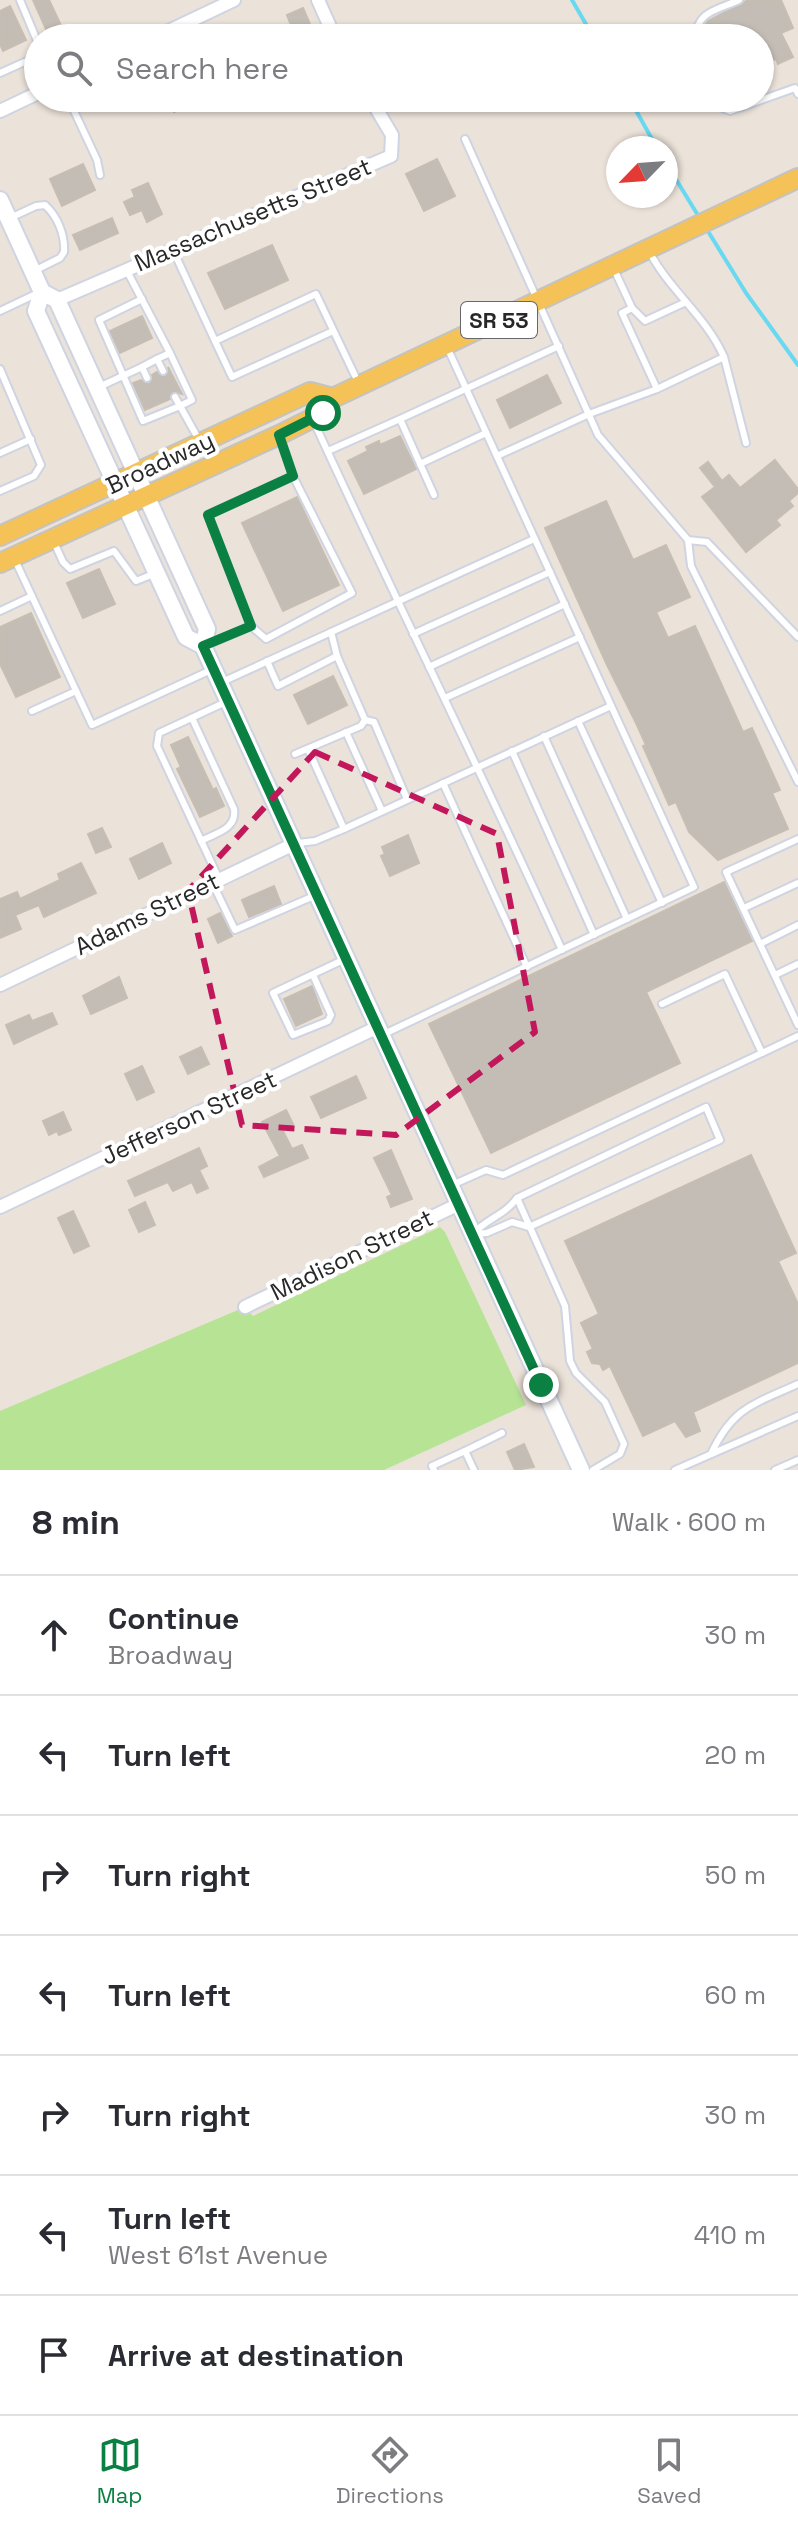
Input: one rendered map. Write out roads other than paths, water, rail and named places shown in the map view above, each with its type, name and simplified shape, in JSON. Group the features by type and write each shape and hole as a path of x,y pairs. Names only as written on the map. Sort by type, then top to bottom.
{"main road":[{"name":"Broadway","path":"7,560 313,419 323,413 333,398 359,385 798,178"},
{"path":"0,200 32,272 49,296 97,387 207,629 203,646"},
{"path":"49,296 36,311 186,637 203,646 229,701 581,1470"},
{"name":"Broadway","path":"0,536 310,392 333,398"}],"street":[{"path":"183,24 234,0"},
{"path":"318,0 329,24"},
{"path":"0,111 24,100"},
{"name":"Massachusetts Street","path":"49,296 127,270 391,156 392,135 378,112"},
{"name":"Adams Street","path":"0,985 294,844"},
{"name":"Jefferson Street","path":"0,1207 380,1031"},
{"name":"Madison Street","path":"245,1307 459,1204"}],"lane":[{"path":"20,0 30,24"},
{"path":"697,24 701,17 739,0"},
{"path":"0,73 24,62"},
{"path":"774,97 797,89"},
{"path":"75,112 97,160 100,175"},
{"path":"465,139 598,435 688,540 691,566 798,782"},
{"path":"9,219 45,205 53,212 63,233 64,252 60,258 32,272"},
{"path":"657,247 657,266 712,333 724,357 746,443"},
{"path":"173,250 232,377 333,331"},
{"path":"613,267 632,308 645,321 686,302"},
{"path":"127,270 170,353 192,400 143,421 99,320 142,299"},
{"path":"215,341 316,294 359,385"},
{"path":"0,311 49,296"},
{"path":"632,308 622,313 657,389"},
{"path":"380,1031 527,967 694,887 446,345"},
{"path":"328,451 559,346"},
{"path":"97,387 170,353"},
{"path":"497,456 589,414 657,389 724,357"},
{"path":"157,359 163,371"},
{"path":"142,367 147,378"},
{"path":"0,369 41,460 40,469 34,476 0,491"},
{"path":"175,397 201,443"},
{"path":"160,404 163,413"},
{"path":"313,419 396,602 479,766 562,950"},
{"path":"400,419 434,495"},
{"path":"420,464 486,433"},
{"path":"279,435 293,476 352,593 266,639 251,626 208,515 293,476"},
{"path":"0,453 31,439"},
{"path":"53,539 66,567 73,569 114,551 136,581 156,573"},
{"path":"7,560 32,596 92,725 217,676 267,661 534,539"},
{"path":"688,540 707,542 798,637"},
{"path":"413,634 550,572"},
{"path":"0,611 32,596"},
{"path":"429,667 565,604"},
{"path":"203,646 251,626"},
{"path":"331,632 337,656 365,720"},
{"path":"445,698 580,637"},
{"path":"267,661 278,686 337,656"},
{"path":"32,711 76,691"},
{"path":"229,701 159,733 157,746 201,841 235,930 317,894"},
{"path":"294,844 315,841 344,829 611,706"},
{"path":"192,718 234,809 235,818 232,825 201,841"},
{"path":"295,754 361,726 365,720"},
{"path":"365,720 374,722 407,799"},
{"path":"578,721 662,903"},
{"path":"346,732 382,811"},
{"path":"544,736 627,919"},
{"path":"308,749 344,829"},
{"path":"512,751 594,935"},
{"path":"443,783 527,967"},
{"path":"798,839 726,872 798,1025"},
{"path":"744,908 798,883"},
{"path":"760,944 798,925"},
{"path":"313,975 331,1015 328,1021 293,1035 273,993 347,958"},
{"path":"775,975 798,964"},
{"path":"662,1004 725,974 762,1053"},
{"path":"451,1186 486,1170 503,1175 798,1036"},
{"path":"706,1107 720,1140 529,1227 512,1222 487,1233 473,1234 482,1224 508,1211 517,1198 706,1107"},
{"path":"517,1198 565,1306 570,1361 576,1373 605,1402 624,1444 620,1454 593,1470"},
{"path":"711,1454 722,1431 746,1407 798,1384"},
{"path":"675,1470 798,1416"},
{"path":"434,1470 432,1466 502,1433"},
{"path":"465,1451 474,1470"},
{"path":"775,1470 798,1460"}],"waterway":[{"path":"572,0 586,24"},
{"path":"637,112 650,136"},
{"path":"678,183 699,217"},
{"path":"706,228 746,293 798,365"}]}
